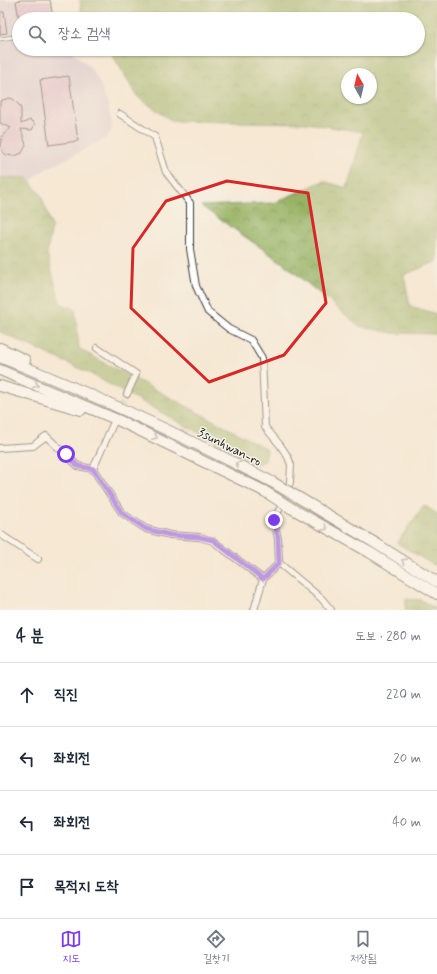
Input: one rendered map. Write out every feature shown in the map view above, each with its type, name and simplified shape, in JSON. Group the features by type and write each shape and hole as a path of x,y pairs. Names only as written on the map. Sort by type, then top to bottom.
{"highway":[{"path":"0,348 174,433"},
{"name":"3sunhwan-ro","path":"0,357 72,386 208,449 301,498 375,542 437,582"},
{"name":"3sunhwan-ro","path":"0,370 264,492 369,552 437,594"},
{"path":"0,386 117,423"}],"street":[{"path":"120,114 156,137 166,172 190,203 190,249 196,286 208,312 229,329 251,340 262,358 266,427 288,457 291,465 290,482 283,502 274,520 278,538 279,563 263,579 254,610"},
{"path":"97,348 136,374 127,394"},
{"path":"93,469 117,423"},
{"path":"0,448 33,446 46,436 78,466 93,469 122,513 146,529 170,535 199,537 213,540 263,579"},
{"path":"0,534 38,559"},
{"path":"279,563 322,599 331,610"}],"lane":[{"path":"0,39 12,37"}],"highlighted area":[{"path":"227,181 308,193 326,303 284,355 209,382 131,308 133,248 166,201"}],"shaded area":[{"path":"0,0 53,0 54,12 12,12 12,56 78,56 92,70 99,82 107,103 112,125 111,131 107,137 99,142 44,170 36,176 32,180 32,188 0,219"}],"green space":[{"path":"80,0 437,0 437,261 404,275 410,306 437,314 437,334 392,333 359,326 283,263 201,206 274,203 323,181 347,188 363,132 306,123 172,121 138,97 113,56 425,56 425,12 81,12"},
{"path":"0,178 27,178 41,195 52,227 47,253 60,303 75,309 79,348 267,449 265,461 256,464 87,372 0,332"},
{"path":"424,505 437,514 437,567 397,543"},
{"path":"406,599 421,600 437,610 405,610"}],"building":[{"path":"50,0 52,12 18,12 16,1"},
{"path":"0,12 4,12 7,33 0,34"},
{"path":"69,76 78,141 49,145 40,80"},
{"path":"9,98 13,99 20,106 21,124 30,120 35,124 32,130 21,129 26,145 22,153 15,156 6,155 0,145 2,136 11,128 0,123 0,101"}],"tunnel":[{"path":"114,422 127,394"}],"route":[{"path":"66,454 78,466 93,469 104,488 122,513 146,529 170,535 199,537 213,540 244,566 263,579 279,563 278,538 274,520"}]}
